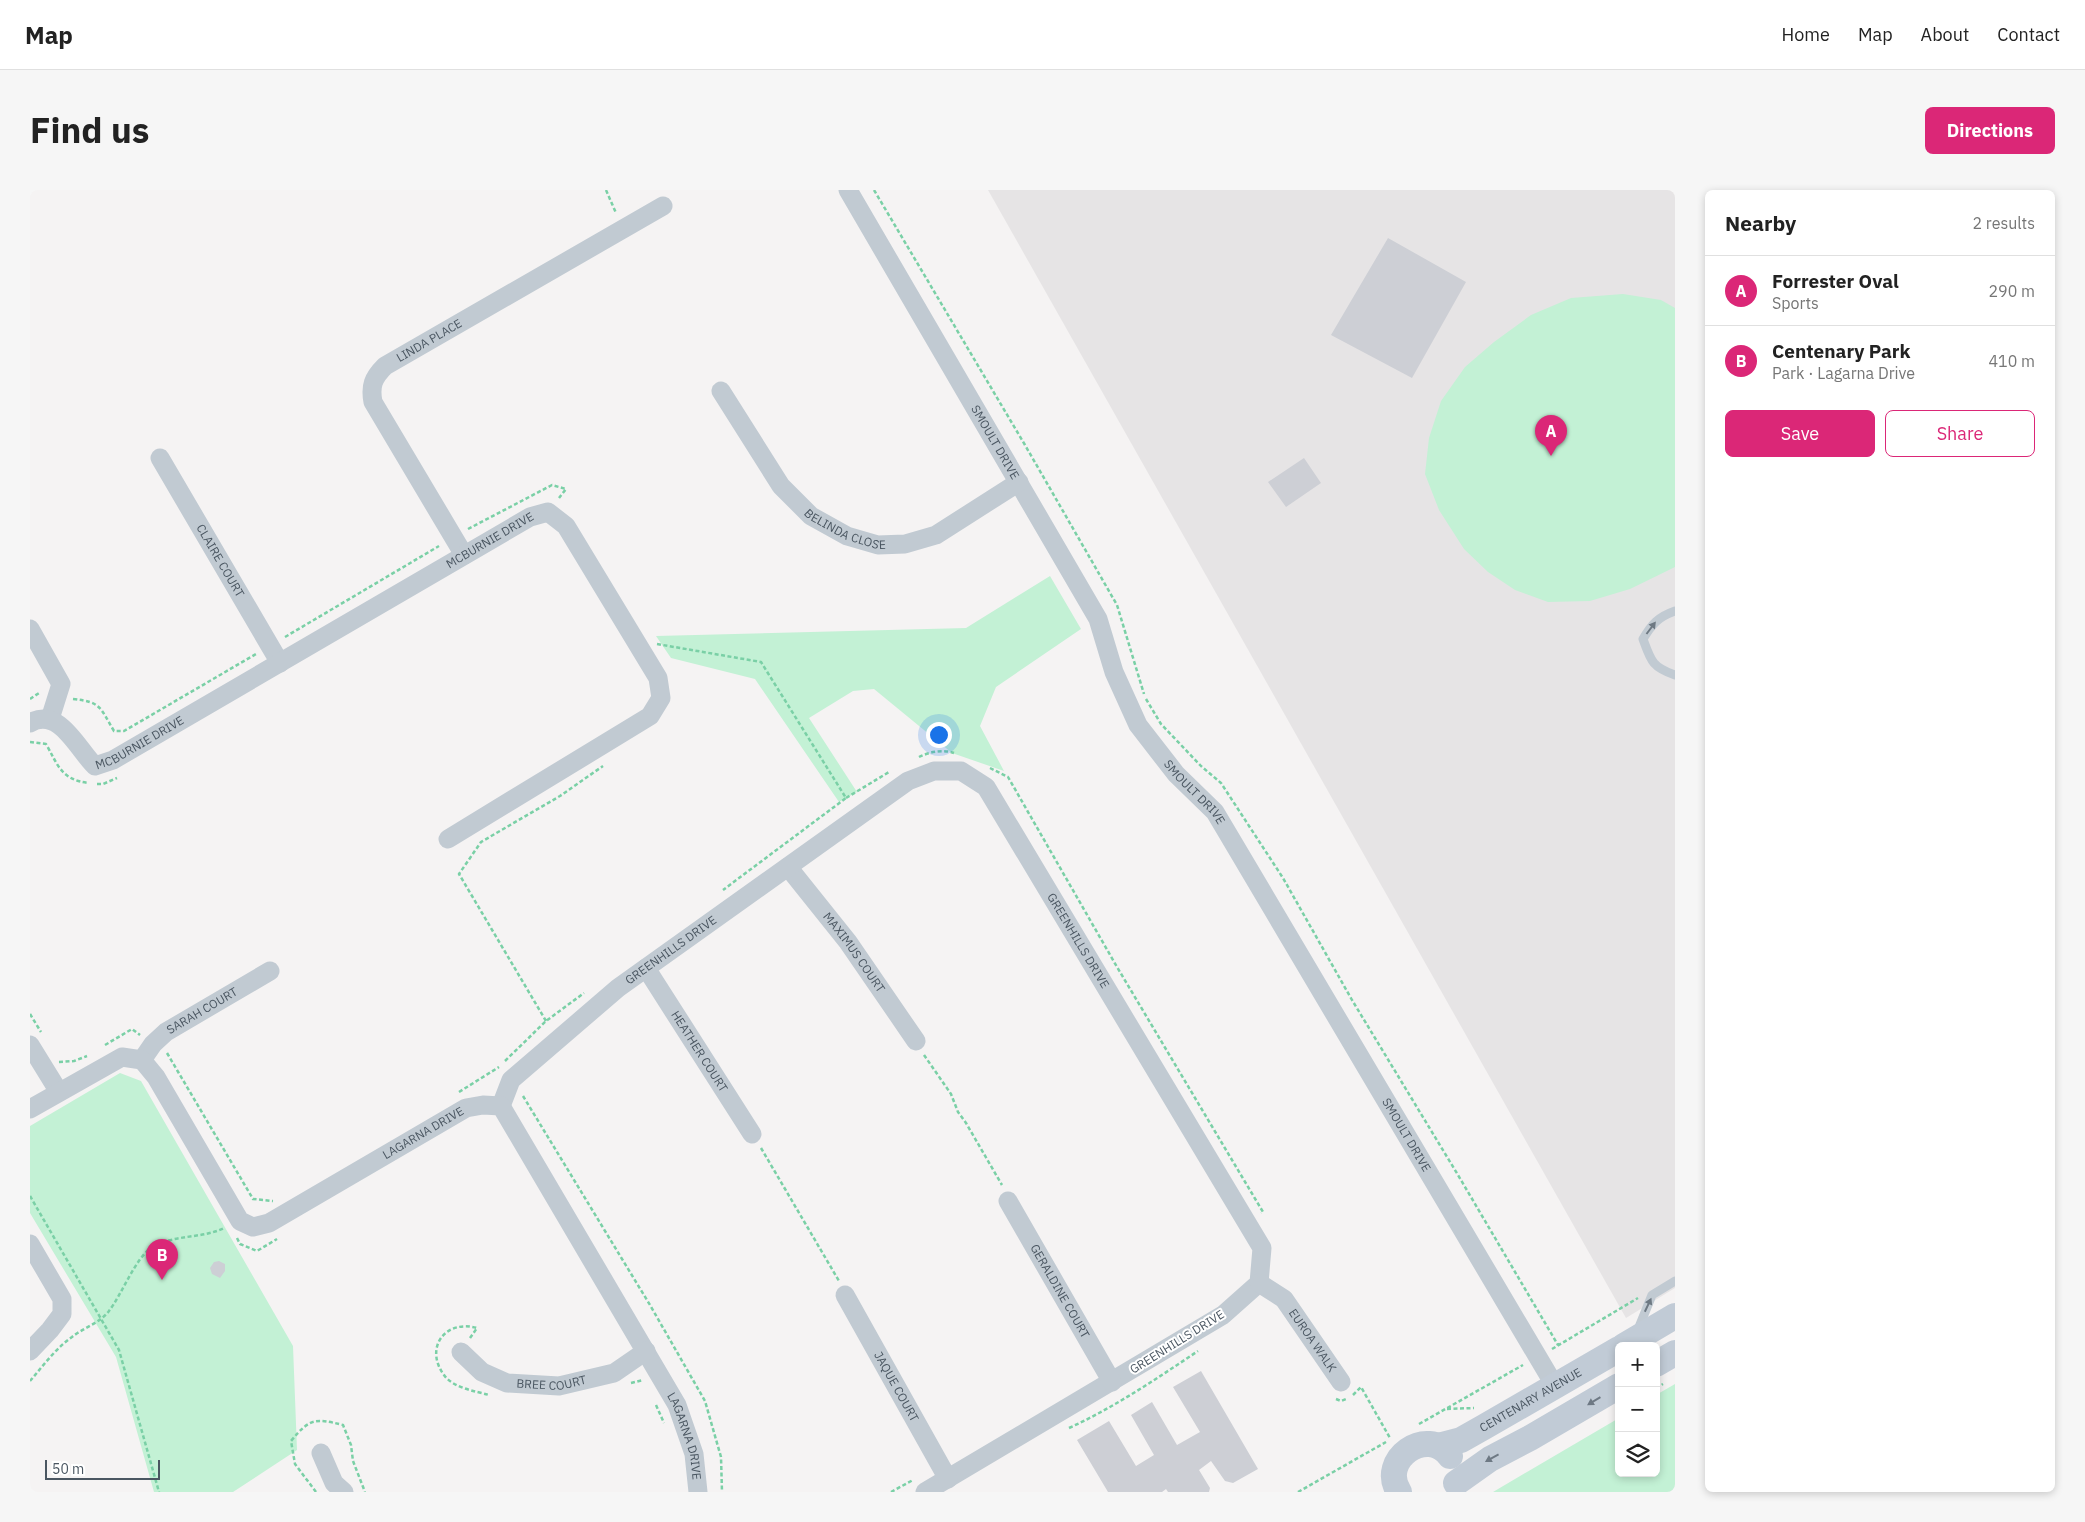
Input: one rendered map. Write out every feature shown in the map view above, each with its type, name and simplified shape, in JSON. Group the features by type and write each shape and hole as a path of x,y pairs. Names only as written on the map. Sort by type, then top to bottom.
{"street":[{"name":"SMOULT DRIVE","path":"848,190 1098,619 1114,672 1138,725 1176,774 1215,812 1555,1386"},
{"name":"LINDA PLACE","path":"464,555 372,402 370,390 374,376 385,366 663,206"},
{"name":"BELINDA CLOSE","path":"721,391 781,486 811,516 846,536 878,546 905,544 936,535 1019,482"},
{"name":"CLAIRE COURT","path":"160,458 280,663"},
{"name":"MCBURNIE DRIVE","path":"50,720 69,732 84,755 94,766 113,760 530,517 548,512 566,526 658,678 661,698 650,716 448,839"},
{"path":"30,628 61,684 50,720 35,720 30,723"},
{"name":"GREENHILLS DRIVE","path":"501,1106 511,1080 618,988 908,781 934,771 961,771 986,787 1262,1248 1259,1283 1223,1315 1112,1382 948,1479 919,1486"},
{"name":"MAXIMUS COURT","path":"788,867 848,942 916,1041"},
{"name":"HEATHER COURT","path":"646,968 752,1134"},
{"name":"SARAH COURT","path":"142,1060 153,1044 166,1032 270,971"},
{"path":"37,1042 59,1092"},
{"path":"30,1109 122,1057 142,1060"},
{"name":"LAGARNA DRIVE","path":"142,1060 156,1077 240,1221 253,1226 269,1223 466,1108 483,1105 501,1106 639,1356 677,1405 694,1454 698,1492"},
{"name":"GERALDINE COURT","path":"1008,1201 1112,1382"},
{"path":"30,1244 62,1299 62,1314 30,1351"},
{"name":"EUROA WALK","path":"1259,1283 1284,1299 1338,1390"},
{"name":"JAQUE COURT","path":"845,1295 948,1479"},
{"name":"CENTENARY AVENUE","path":"1631,1342 1675,1316"},
{"name":"CENTENARY AVENUE","path":"1396,1465 1401,1455 1410,1448 1422,1444 1438,1446 1461,1440 1615,1351"},
{"name":"BREE COURT","path":"460,1352 482,1372 507,1384 559,1386 614,1373 639,1356"},
{"path":"1660,1362 1675,1353"},
{"path":"1555,1386 1570,1415"},
{"path":"1454,1487 1484,1462 1617,1387"},
{"path":"1438,1446 1448,1452 1454,1461 1457,1472 1454,1487"},
{"path":"320,1454 334,1483 344,1492"},
{"path":"1381,1492 1396,1465"},
{"path":"1396,1465 1394,1478 1399,1492"}],"lane":[{"path":"1675,611 1666,614 1652,624 1644,640 1650,658 1660,670 1675,675"},
{"path":"1628,1342 1652,1295 1675,1281"}],"path":[{"path":"606,190 623,229"},
{"path":"874,190 1026,445 1117,605 1144,696 1162,724 1201,766 1221,783 1283,878 1352,1000 1458,1174 1558,1345"},
{"path":"58,692 70,699 85,700 98,705 114,731 124,731 454,538 552,485 566,489 548,512"},
{"path":"640,649 651,643 760,662 846,798"},
{"path":"30,742 46,744 62,773 80,782 103,784 124,775"},
{"path":"912,761 927,753 949,751 956,754"},
{"path":"546,1021 460,874 481,842 560,796 607,764"},
{"path":"986,766 1008,776 1263,1212 1248,1223"},
{"path":"721,892 846,798 897,768"},
{"path":"452,1096 499,1067 546,1021 585,992"},
{"path":"30,1014 37,1042"},
{"path":"100,1048 132,1029 168,1054 253,1199 275,1201"},
{"path":"916,1041 951,1094 958,1112 971,1131 1003,1188 1008,1201"},
{"path":"54,1054 59,1062 74,1061 92,1054"},
{"path":"485,1076 522,1095 530,1105 705,1401 721,1457 722,1492"},
{"path":"752,1134 813,1235 842,1286 845,1295"},
{"path":"30,1196 119,1350 159,1492"},
{"path":"30,1381 72,1336 108,1314 135,1267 150,1248 170,1240 218,1231 230,1225"},
{"path":"233,1231 240,1244 257,1251 282,1236"},
{"path":"1414,1426 1538,1357 1641,1296"},
{"path":"1062,1432 1127,1397 1200,1350"},
{"path":"639,1356 647,1384"},
{"path":"1338,1390 1341,1401 1353,1396 1361,1387 1390,1440"},
{"path":"655,1402 667,1429"},
{"path":"1298,1492 1398,1435"},
{"path":"891,1492 919,1486"}],"shaded area":[{"path":"988,190 1675,190 1675,1288 1626,1318"}],"green space":[{"path":"1623,294 1661,300 1675,308 1675,567 1630,589 1590,601 1548,602 1515,590 1488,572 1464,549 1439,510 1425,474 1429,438 1441,401 1465,367 1494,342 1531,315 1571,298"},
{"path":"1050,576 1081,629 996,687 980,726 1004,771 952,753 874,689 853,691 809,718 857,792 839,802 755,679 671,658 656,636 966,628"},
{"path":"120,1073 141,1081 293,1346 297,1450 233,1492 154,1492 116,1357 30,1213 30,1126"},
{"path":"1675,1384 1675,1492 1493,1492 1615,1420 1615,1477 1660,1477 1660,1393"}],"building":[{"path":"1388,238 1466,282 1412,378 1331,335"},
{"path":"1304,458 1321,483 1286,507 1268,482"},
{"path":"219,1261 225,1264 225,1271 220,1278 212,1274 210,1268 214,1262"},
{"path":"1201,1371 1258,1469 1233,1483 1225,1481 1211,1461 1199,1470 1210,1488 1209,1492 1168,1492 1166,1489 1162,1492 1108,1492 1077,1440 1109,1421 1136,1466 1154,1455 1131,1415 1152,1402 1177,1445 1200,1432 1173,1387"}],"place":[{"name":"Forrester Oval","path":"1551,456"},
{"name":"Centenary Park","path":"162,1280"}]}
